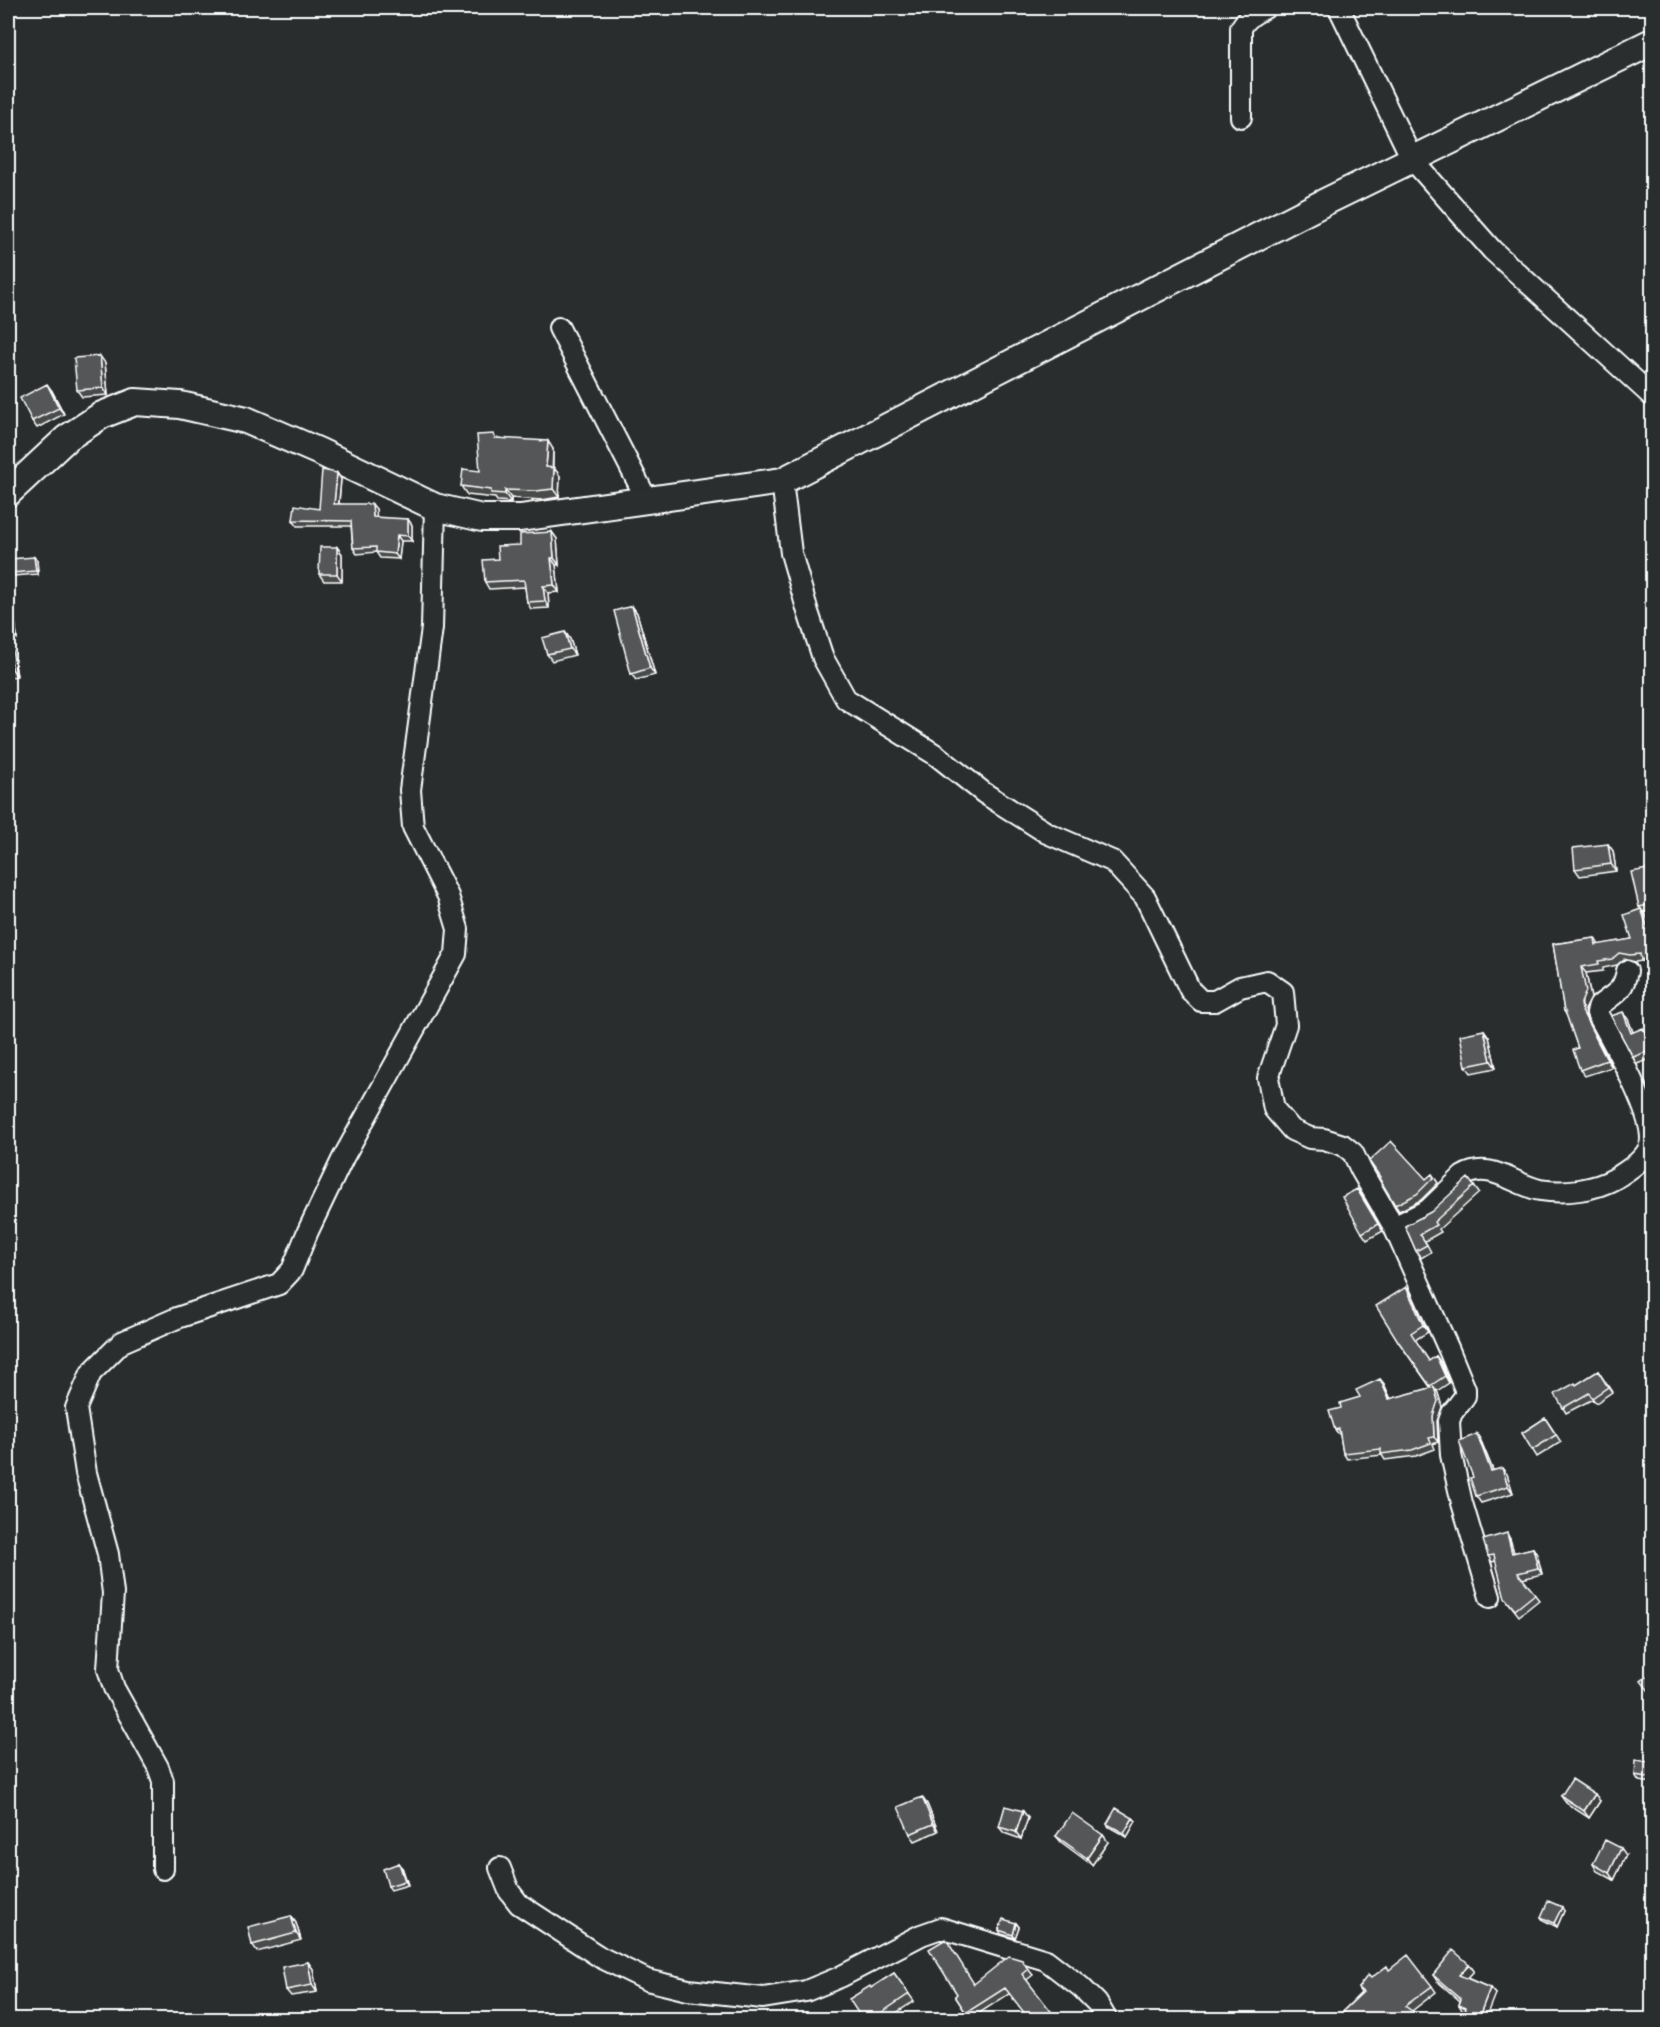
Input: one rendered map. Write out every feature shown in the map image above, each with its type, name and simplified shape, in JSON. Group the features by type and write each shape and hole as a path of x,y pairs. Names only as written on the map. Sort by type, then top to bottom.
{"street":[{"path":"1241,117 1241,28 1245,21 1265,8"},
{"path":"1339,8 1412,159 1492,250 1653,396"},
{"path":"8,492 68,438 102,415 135,402 180,405 246,420 320,452 435,507 482,518 519,518 782,481 1325,202 1653,42"},
{"path":"558,328 647,500"},
{"path":"782,481 791,553 805,602 823,658 846,699 936,755 984,793 1047,833 1112,861 1145,897 1190,990 1201,1001 1215,1001 1240,987 1267,981 1283,992 1286,1025 1268,1078 1274,1109 1292,1130 1310,1138 1343,1144 1353,1153 1394,1227 1449,1350 1465,1389 1465,1396 1449,1421 1451,1455 1462,1503 1490,1597"},
{"path":"163,1869 163,1781 158,1767 114,1688 108,1669 113,1593 108,1554 86,1473 76,1408 91,1373 122,1342 177,1318 279,1284 292,1270 343,1158 456,954 458,929 448,896 413,827 410,790 432,628 435,507"},
{"path":"1394,1227 1428,1210 1469,1172 1488,1170 1539,1190 1580,1190 1606,1183 1637,1163 1649,1149 1651,1141 1647,1117 1598,1013 1599,1006 1624,985 1626,971"},
{"path":"500,1868 509,1891 519,1904 600,1957 647,1980 688,1990 763,1998 806,1991 840,1977 921,1935 941,1928 1046,1960 1097,2003 1107,2019"}],"building":[{"path":"100,356 103,388 77,390 74,358"},
{"path":"47,384 59,408 32,421 20,398"},
{"path":"494,434 495,438 548,441 546,467 554,468 553,489 505,490 505,494 461,486 463,469 480,471 477,435"},
{"path":"322,470 337,473 334,504 372,504 373,517 408,519 408,536 397,535 395,554 376,552 376,547 353,548 351,521 293,520 295,505 319,509"},
{"path":"552,532 554,558 551,558 554,585 543,586 545,601 527,602 524,580 485,582 483,560 498,559 497,546 520,545 520,534"},
{"path":"320,547 337,547 337,574 319,574"},
{"path":"34,557 36,571 11,573 10,559"},
{"path":"9,605 12,631 8,631"},
{"path":"632,606 650,668 631,674 614,611"},
{"path":"565,632 570,649 547,654 542,638"},
{"path":"8,642 12,669 8,670"},
{"path":"1608,844 1611,864 1575,869 1573,848"},
{"path":"1653,868 1653,904 1639,907 1631,872"},
{"path":"1641,909 1650,934 1653,934 1653,957 1641,960 1640,954 1619,953 1612,959 1598,961 1599,964 1581,967 1586,991 1581,1003 1582,1011 1607,1060 1580,1070 1573,1050 1578,1048 1564,1011 1553,944 1595,938 1596,945 1632,939 1624,915"},
{"path":"1623,1012 1631,1033 1643,1028 1652,1050 1633,1057 1611,1016"},
{"path":"1484,1030 1491,1061 1466,1066 1460,1035"},
{"path":"1391,1141 1426,1179 1432,1174 1434,1177 1417,1194 1395,1205 1369,1161"},
{"path":"1468,1178 1474,1186 1434,1222 1436,1225 1420,1234 1427,1245 1416,1251 1405,1226 1431,1212"},
{"path":"1357,1189 1378,1224 1362,1233 1342,1197"},
{"path":"1406,1287 1423,1325 1411,1333 1429,1361 1436,1356 1445,1376 1430,1386 1376,1306"},
{"path":"1598,1371 1608,1387 1592,1398 1589,1393 1563,1408 1555,1394 1575,1383 1576,1385"},
{"path":"1380,1379 1389,1399 1434,1387 1438,1401 1433,1416 1434,1437 1429,1438 1431,1443 1412,1450 1381,1454 1381,1449 1343,1453 1339,1429 1335,1430 1329,1411 1341,1408 1340,1403 1360,1397 1356,1390"},
{"path":"1545,1418 1556,1435 1532,1450 1522,1433"},
{"path":"1477,1434 1491,1471 1502,1468 1508,1486 1476,1496 1470,1478 1473,1477 1459,1441"},
{"path":"1507,1533 1512,1553 1533,1548 1538,1568 1518,1573 1535,1594 1515,1610 1505,1598 1494,1555 1488,1556 1483,1540"},
{"path":"1653,1672 1653,1696 1641,1681"},
{"path":"1650,1743 1653,1743 1653,1778 1635,1775 1636,1760 1650,1762"},
{"path":"1572,1779 1595,1794 1584,1811 1561,1796"},
{"path":"922,1797 933,1824 910,1834 898,1807"},
{"path":"1005,1806 1023,1811 1016,1832 999,1827"},
{"path":"1116,1808 1133,1818 1124,1833 1107,1824"},
{"path":"1072,1813 1103,1835 1087,1858 1056,1836"},
{"path":"1605,1840 1621,1848 1609,1873 1593,1864"},
{"path":"399,1863 405,1881 388,1886 383,1869"},
{"path":"1548,1901 1562,1907 1554,1923 1541,1917"},
{"path":"291,1916 296,1933 252,1945 248,1927"},
{"path":"1003,1919 1016,1923 1013,1935 999,1930"},
{"path":"946,1939 974,1984 1009,1956 1022,1960 1028,1969 1022,1974 1057,2019 1029,2019 1005,1988 966,2013 929,1949"},
{"path":"1453,1950 1469,1964 1459,1975 1490,1988 1478,2019 1463,2019 1466,2008 1459,2005 1461,1999 1433,1975"},
{"path":"1408,1955 1432,1986 1405,2006 1423,2019 1351,2019 1343,2011 1363,1992 1358,1988 1368,1975 1371,1978 1387,1966 1389,1970"},
{"path":"308,1962 312,1985 286,1990 282,1967"},
{"path":"894,1973 909,1994 872,2019 862,2019 849,1999"}]}
